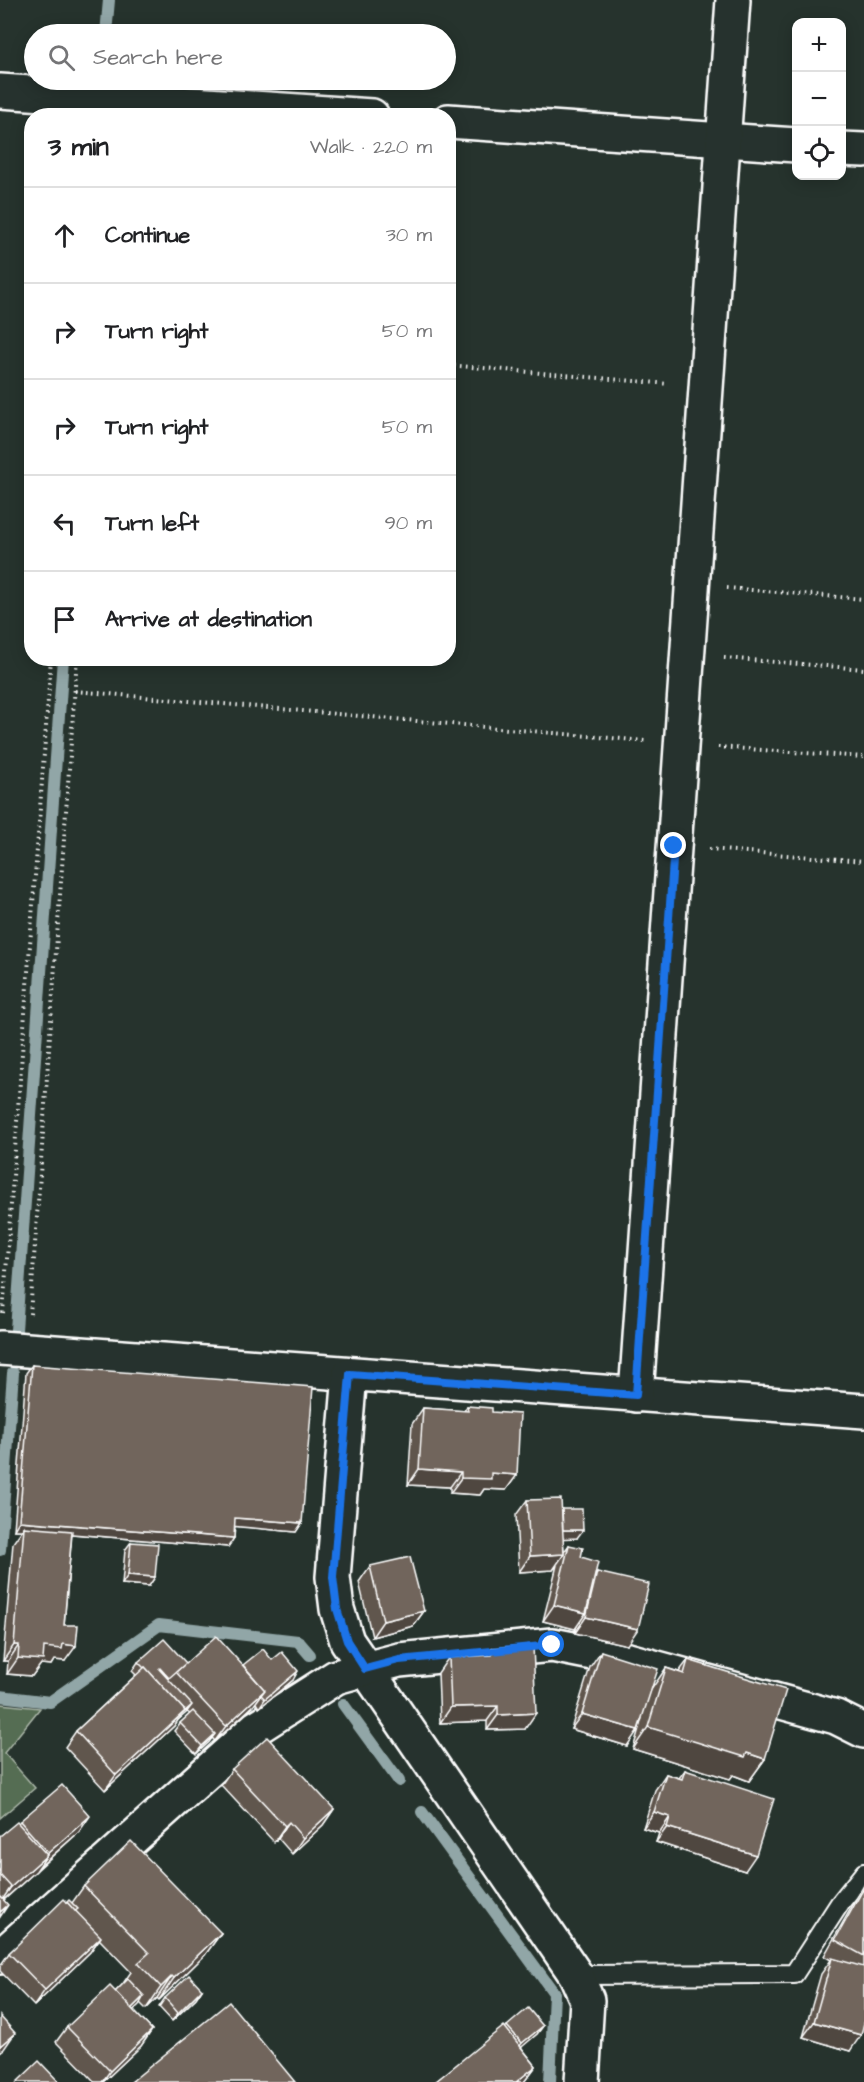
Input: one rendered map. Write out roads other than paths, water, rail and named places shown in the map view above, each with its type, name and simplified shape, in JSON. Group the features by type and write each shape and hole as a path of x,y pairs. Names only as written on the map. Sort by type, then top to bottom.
{"street":[{"path":"636,1395 734,0"},
{"path":"0,91 253,108"},
{"path":"456,122 792,145"},
{"path":"846,149 864,150"},
{"path":"9,1349 864,1411"},
{"path":"350,1374 333,1577 337,1609 347,1641 576,1975 587,2000 582,2082"},
{"path":"0,1957 256,1728 336,1677 399,1660 552,1645 651,1666 836,1717 864,1731"}],"lane":[{"path":"576,1975 794,1974 840,1903 864,1873"}],"waterway":[{"path":"107,24 109,0"},
{"path":"16,1330 62,666"},
{"path":"0,1550 13,1373"},
{"path":"0,1696 50,1702 159,1625 298,1641 310,1655"},
{"path":"343,1704 399,1781"},
{"path":"422,1812 554,1993 550,2082"}]}
